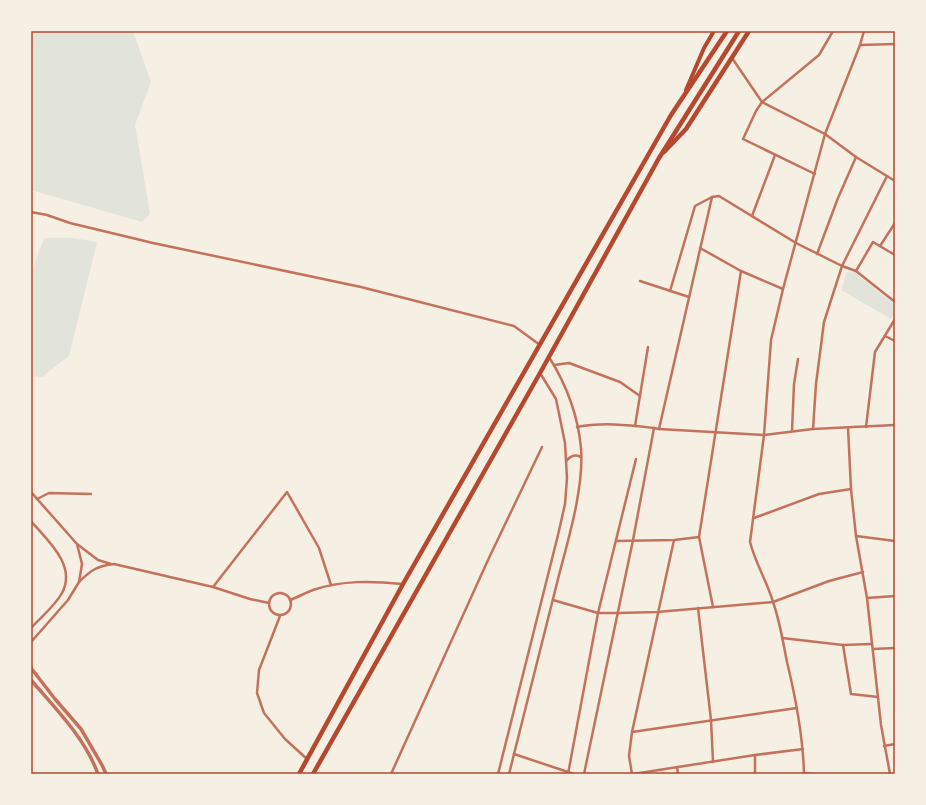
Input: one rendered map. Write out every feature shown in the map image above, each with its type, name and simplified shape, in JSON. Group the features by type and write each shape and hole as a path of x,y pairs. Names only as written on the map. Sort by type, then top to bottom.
{"main road":[{"path":"681,102 704,48 714,31"},
{"path":"299,774 403,584 671,115 727,31"},
{"path":"313,774 549,357 658,158 739,31"},
{"path":"658,158 686,129 749,31"}],"street":[{"path":"815,174 743,139 756,111 762,102 819,55 833,31"},
{"path":"816,774 804,774 803,749 797,708 782,638 773,602 754,559 750,542 764,435 771,340 783,289 825,134 860,45 864,31"},
{"path":"860,45 895,44"},
{"path":"732,58 762,102 825,134 856,157 895,181"},
{"path":"752,216 775,154"},
{"path":"817,254 838,198 856,157"},
{"path":"813,429 816,384 824,322 842,266 887,176"},
{"path":"670,291 695,206 712,197 719,196 796,243 842,266 856,271 895,302"},
{"path":"659,429 712,197"},
{"path":"31,212 153,243 361,287 514,326 540,345"},
{"path":"880,246 895,223"},
{"path":"856,271 873,242 895,256"},
{"path":"700,248 740,271 783,289"},
{"path":"713,607 699,537 740,271"},
{"path":"640,281 689,297"},
{"path":"866,426 875,352 895,319"},
{"path":"885,336 895,341"},
{"path":"635,426 648,347"},
{"path":"509,774 553,600 578,490 581,457 578,427 561,376 549,357"},
{"path":"792,431 794,384 798,359"},
{"path":"554,365 569,363 620,382 640,396"},
{"path":"498,774 563,512 567,478 565,443 556,399 540,373"},
{"path":"578,427 595,424 764,435 813,429 895,425"},
{"path":"584,774 633,540 654,428"},
{"path":"848,428 851,489 856,536 867,598 871,644 873,649 884,746 890,774"},
{"path":"391,774 488,560 542,447"},
{"path":"566,462 573,456 576,455 581,457"},
{"path":"568,773 598,613 636,459"},
{"path":"754,518 819,494 851,489"},
{"path":"31,492 76,544 98,560 213,587 250,599 269,603"},
{"path":"213,587 287,492 319,548 331,585"},
{"path":"37,499 49,493 91,494"},
{"path":"31,521 63,561 66,574 62,593 54,604 31,628"},
{"path":"856,536 895,541"},
{"path":"616,541 674,540 699,537"},
{"path":"674,540 657,612 632,732 629,756 633,774 803,749"},
{"path":"76,544 82,564 79,582"},
{"path":"31,642 68,600 79,582 89,572 101,566 114,564"},
{"path":"553,600 598,613 657,612 773,602 829,581 863,572"},
{"path":"290,600 313,590 331,585 357,581 403,584"},
{"path":"280,616 270,610 269,603 272,596 279,593 286,595 291,604 289,611 280,616 259,670 257,693 264,713 285,739 307,759"},
{"path":"867,598 895,596"},
{"path":"698,608 711,720 713,762"},
{"path":"782,638 843,645 871,644"},
{"path":"843,645 851,694 878,697"},
{"path":"873,649 895,648"},
{"path":"31,668 54,699 81,729 106,774"},
{"path":"31,680 74,731 86,749 98,774"},
{"path":"632,732 797,708"},
{"path":"884,746 895,744"},
{"path":"514,754 574,774"},
{"path":"755,755 755,774"},
{"path":"677,767 678,774"}],"shaded area":[{"path":"31,31 133,31 151,82 135,125 150,214 142,222 31,190"},
{"path":"44,238 72,238 97,242 69,356 42,377 31,376 31,273"},
{"path":"847,272 854,272 895,305 895,313 891,319 841,290"}]}
